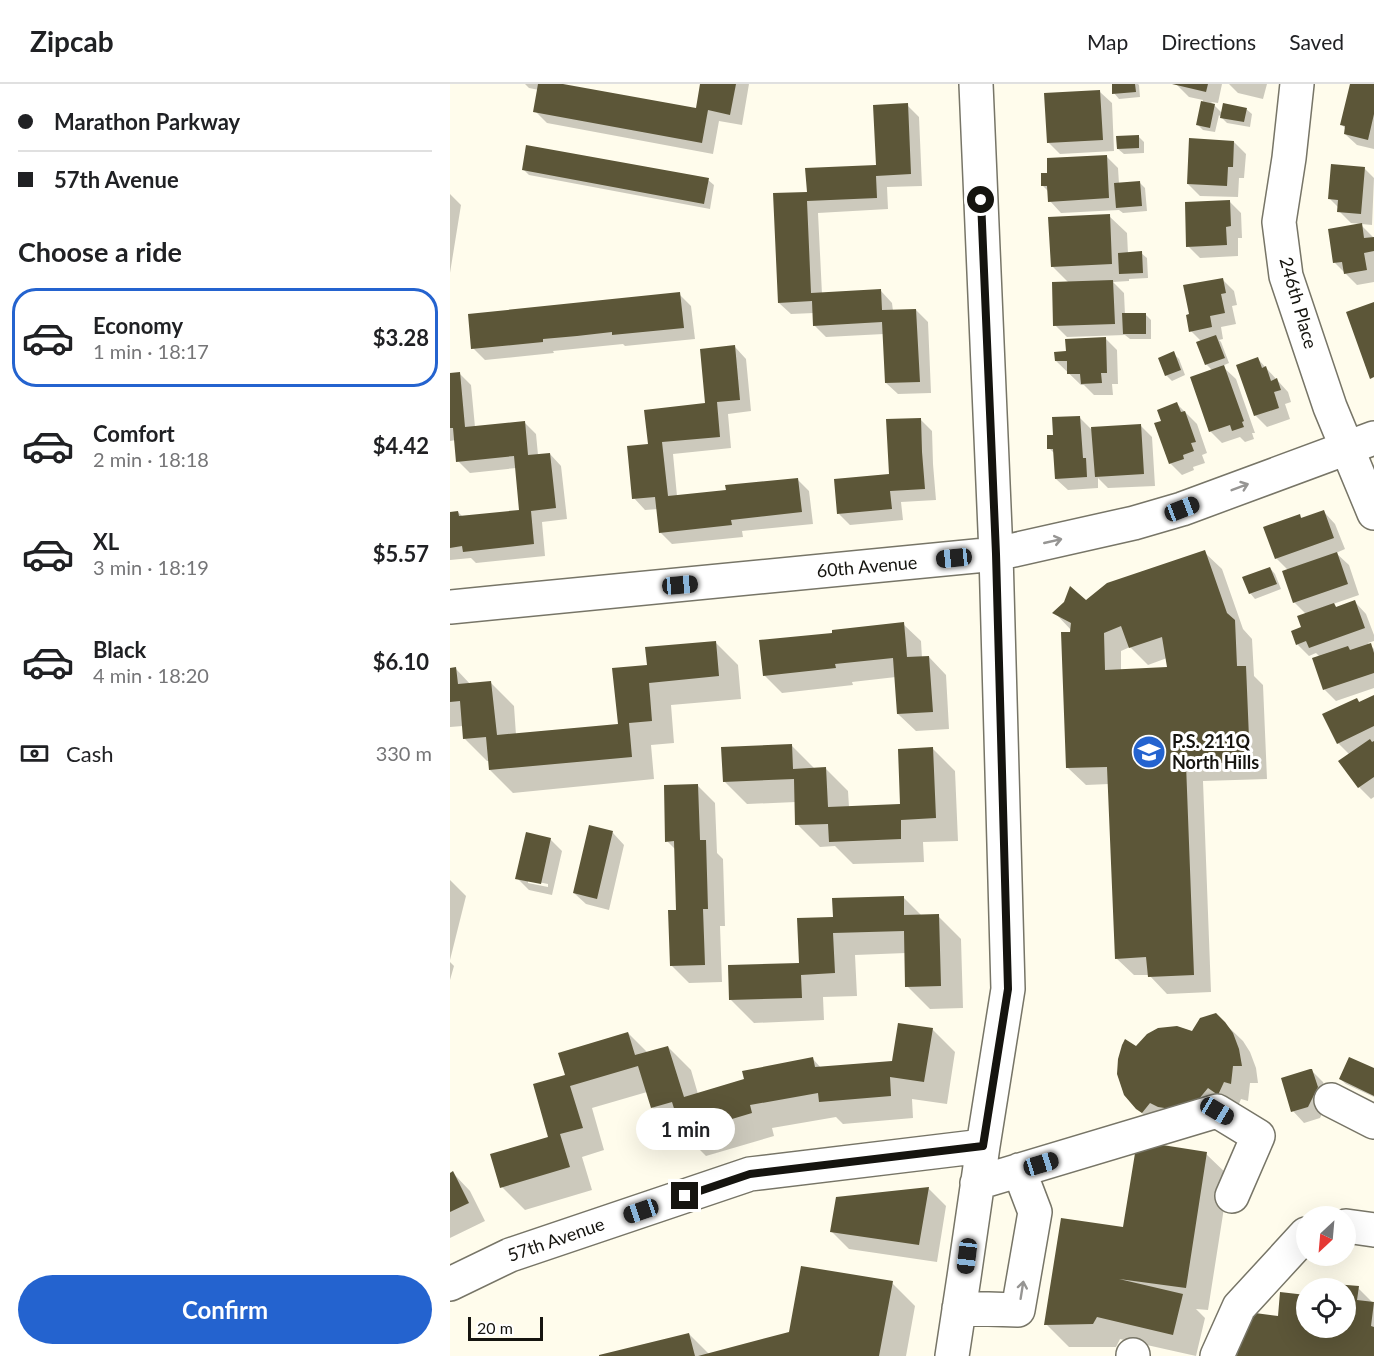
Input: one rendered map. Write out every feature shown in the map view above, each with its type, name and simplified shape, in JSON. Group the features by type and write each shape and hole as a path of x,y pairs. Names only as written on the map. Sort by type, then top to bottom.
{"street":[{"path":"952,1356 1008,989 996,554 976,84"},
{"name":"246th Place","path":"1297,84 1279,222 1286,276 1330,407 1361,442 1374,513"},
{"name":"60th Avenue","path":"450,607 996,554 1134,523 1182,509 1361,442"},
{"path":"1331,1100 1374,1122"},
{"path":"977,1183 1217,1111 1258,1136 1232,1196"},
{"name":"57th Avenue","path":"450,1284 510,1255 750,1174 983,1146"},
{"path":"959,1308 1018,1310 1035,1212 1019,1170"},
{"path":"1356,1227 1374,1230"},
{"path":"1217,1356 1239,1307 1296,1245"}],"building":[{"path":"538,84 563,84 696,108 700,84 736,84 730,115 708,110 702,143 533,112"},
{"path":"1112,84 1135,84 1136,92 1112,94"},
{"path":"1172,84 1208,84 1206,92"},
{"path":"1350,84 1374,84 1374,114 1368,140 1344,134 1345,126 1340,125"},
{"path":"1100,90 1103,140 1047,143 1044,93"},
{"path":"1201,101 1215,104 1210,128 1196,125"},
{"path":"908,103 911,174 876,176 877,198 807,201 811,293 881,289 882,310 916,309 920,382 885,383 882,322 813,326 812,301 778,303 773,193 807,192 805,168 876,165 873,105"},
{"path":"1223,103 1247,108 1244,122 1220,118"},
{"path":"1139,135 1139,148 1117,149 1116,136"},
{"path":"1189,138 1234,141 1233,167 1228,167 1227,186 1187,184"},
{"path":"526,145 709,178 704,204 522,170"},
{"path":"1107,155 1109,198 1048,202 1047,186 1041,186 1041,173 1047,173 1047,158"},
{"path":"1331,164 1365,167 1361,214 1337,212 1338,200 1328,199"},
{"path":"1140,181 1142,206 1116,208 1114,183"},
{"path":"1230,200 1231,226 1226,227 1227,245 1186,247 1185,202"},
{"path":"1110,214 1112,264 1051,267 1048,217"},
{"path":"1362,223 1364,238 1374,237 1374,251 1364,253 1367,270 1344,274 1342,262 1333,263 1328,229"},
{"path":"1142,251 1143,273 1119,274 1118,253"},
{"path":"1223,278 1226,293 1221,294 1225,313 1210,316 1212,327 1189,332 1186,315 1189,314 1183,285"},
{"path":"1113,280 1115,324 1053,326 1052,282"},
{"path":"680,292 684,328 612,335 612,332 471,349 468,314"},
{"path":"1374,302 1374,377 1370,379 1346,312"},
{"path":"1122,313 1146,313 1146,334 1123,334"},
{"path":"1216,335 1225,358 1205,365 1196,342"},
{"path":"1106,337 1107,373 1101,373 1102,383 1081,384 1080,374 1067,374 1067,361 1055,361 1054,352 1066,351 1065,339"},
{"path":"735,345 740,400 717,402 720,437 662,442 668,496 726,490 725,485 798,478 802,512 731,520 732,525 659,533 655,497 632,499 627,446 648,444 644,410 705,403 700,349"},
{"path":"1174,351 1181,370 1165,376 1158,358"},
{"path":"1258,357 1262,368 1266,366 1271,381 1277,378 1281,390 1274,392 1279,408 1254,416 1236,365"},
{"path":"1224,365 1244,421 1242,422 1244,427 1232,431 1230,425 1209,432 1190,377"},
{"path":"460,372 465,427 525,421 528,455 550,453 556,508 531,511 534,544 463,552 462,546 450,548 450,512 458,511 459,516 519,510 514,456 456,462 453,428 450,428 450,373"},
{"path":"1177,402 1181,412 1185,411 1196,442 1191,443 1194,451 1183,455 1184,459 1169,464 1154,423 1161,421 1157,410"},
{"path":"1080,416 1083,458 1086,458 1087,477 1055,479 1053,449 1047,449 1047,435 1053,435 1052,417"},
{"path":"921,418 925,489 890,491 892,509 837,514 834,479 889,474 886,419"},
{"path":"1141,424 1144,474 1095,477 1091,427"},
{"path":"1324,510 1334,538 1275,559 1263,527 1300,514 1301,518"},
{"path":"1205,550 1227,613 1235,620 1237,666 1246,666 1250,762 1186,764 1194,975 1148,977 1146,957 1115,959 1107,767 1066,768 1061,632 1070,632 1071,623 1052,613 1064,602 1070,586 1086,600 1107,583","holes":["1121,626 1129,648 1162,637 1167,667 1105,670 1104,633"]},
{"path":"1337,552 1348,584 1293,603 1282,571"},
{"path":"1270,567 1277,584 1249,594 1242,577"},
{"path":"1355,600 1365,628 1309,648 1306,641 1296,645 1291,631 1301,627 1297,616 1334,603 1336,607"},
{"path":"904,622 907,657 929,656 933,712 897,714 893,658 835,664 836,668 763,676 759,640 832,633 832,630"},
{"path":"716,641 719,676 649,683 652,721 629,723 632,757 489,770 486,737 463,739 460,701 450,702 450,668 456,667 458,684 491,681 497,735 618,724 612,668 647,665 645,647"},
{"path":"1371,643 1374,653 1374,673 1323,690 1312,658 1348,646 1350,650"},
{"path":"1374,695 1374,726 1337,744 1322,714 1357,698 1359,702"},
{"path":"1370,739 1374,741 1374,777 1358,788 1338,761"},
{"path":"792,744 793,769 826,767 828,807 900,804 898,749 933,747 936,818 901,820 901,839 829,842 828,824 795,825 794,779 723,782 721,747"},
{"path":"698,784 700,840 706,840 708,909 703,909 705,965 670,966 668,910 676,910 674,841 665,842 664,785"},
{"path":"589,825 613,831 597,899 573,893"},
{"path":"526,832 551,838 541,884 515,879"},
{"path":"904,896 904,915 939,914 941,986 905,987 904,931 833,933 835,973 801,975 802,998 729,1000 728,965 799,963 797,918 833,917 832,898"},
{"path":"1216,1013 1233,1033 1239,1049 1242,1066 1233,1066 1231,1084 1224,1082 1218,1095 1208,1088 1198,1100 1171,1109 1150,1103 1142,1113 1136,1109 1124,1095 1117,1074 1118,1059 1125,1039 1136,1046 1147,1034 1158,1028 1177,1026 1192,1031 1200,1018"},
{"path":"898,1023 933,1028 924,1082 890,1077 891,1096 819,1102 818,1093 750,1105 752,1113 682,1134 672,1102 651,1108 638,1066 570,1086 583,1128 560,1134 570,1167 500,1188 490,1154 548,1137 533,1084 565,1075 558,1053 628,1032 635,1055 668,1046 684,1097 744,1079 742,1071 813,1057 815,1067 892,1061"},
{"path":"1349,1057 1374,1068 1374,1096 1339,1079"},
{"path":"1312,1069 1318,1087 1308,1107 1291,1112 1281,1078"},
{"path":"1137,1141 1207,1152 1186,1288 1119,1279 1183,1294 1173,1335 1097,1317 1093,1324 1044,1325 1061,1218 1123,1227"},
{"path":"453,1171 469,1203 450,1212 450,1173"},
{"path":"929,1187 919,1245 830,1232 836,1197"},
{"path":"801,1266 893,1281 879,1356 698,1356 789,1332"},
{"path":"1356,1286 1359,1286 1357,1300 1374,1302 1371,1326 1374,1327 1374,1356 1237,1356 1239,1333 1255,1313 1278,1316 1280,1292 1296,1294 1296,1338 1356,1338"},
{"path":"689,1333 695,1356 599,1356 599,1355"}],"place":[{"name":"P.S. 211Q North Hills","path":"1149,752"}],"route":[{"path":"685,1196 750,1174 983,1146 1008,989 996,554 981,200"}]}
